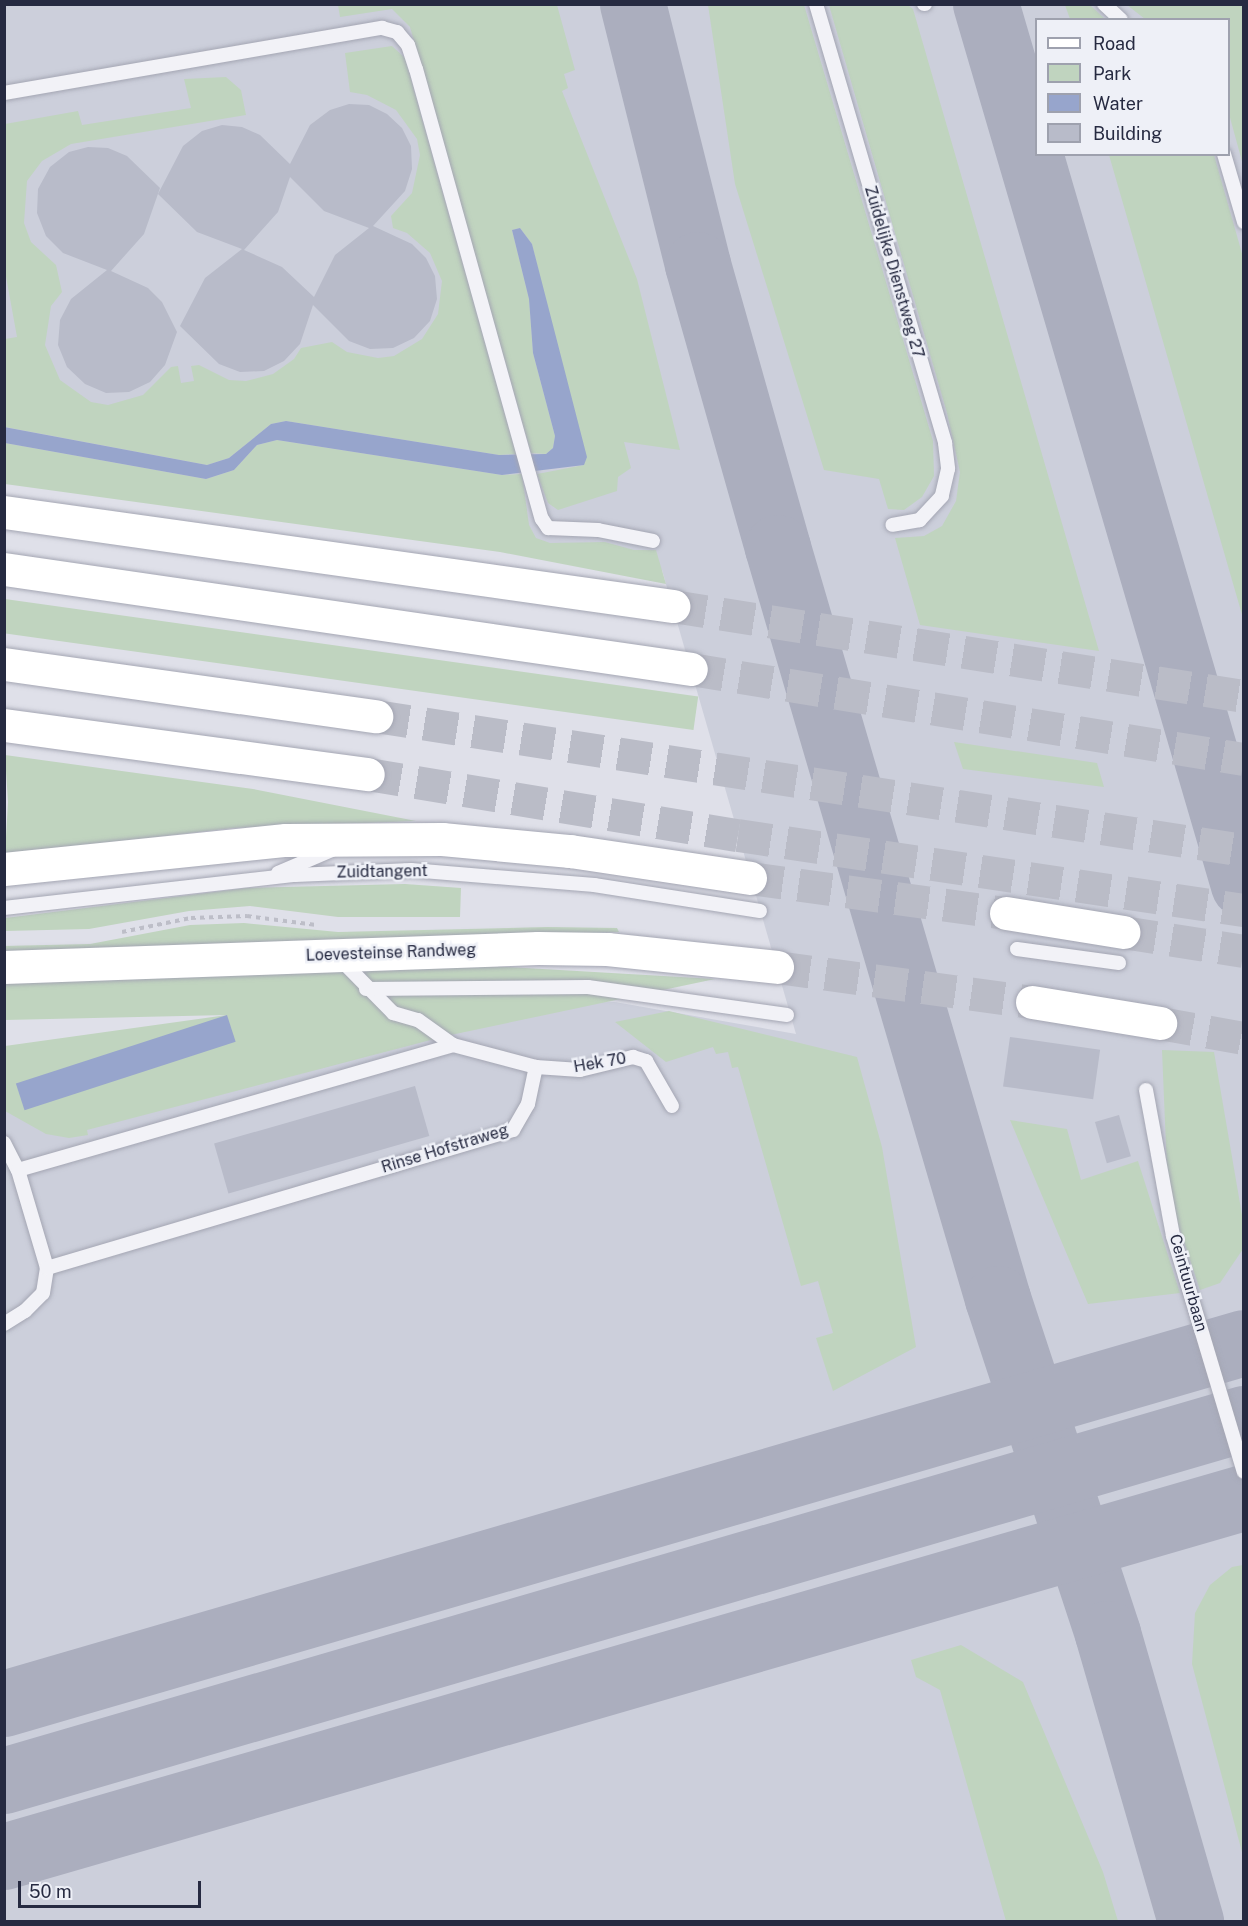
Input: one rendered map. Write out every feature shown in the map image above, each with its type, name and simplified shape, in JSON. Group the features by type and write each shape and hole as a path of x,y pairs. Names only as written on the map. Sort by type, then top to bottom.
{"main road":[{"path":"4,512 673,606"},
{"path":"4,569 691,669"},
{"path":"4,664 376,716"},
{"path":"4,725 368,774"},
{"path":"4,869 201,846 442,839 570,851 750,878"},
{"path":"1006,914 1121,947"},
{"name":"Loevesteinse Randweg","path":"4,967 336,955 607,949 777,967"},
{"path":"1032,1002 1160,1023"}],"lane":[{"name":"Zuidelijke Dienstweg 27","path":"816,4 945,443 948,469 942,496 930,513 908,523 892,525"},
{"path":"1104,4 1119,18"},
{"path":"4,93 382,28 397,32 408,45 416,69 535,494 548,528 598,530 653,541"},
{"path":"1225,156 1244,222"},
{"path":"265,878 356,840"},
{"name":"Zuidtangent","path":"4,908 265,878 411,870 594,885 760,911"},
{"path":"1017,949 1121,947"},
{"path":"336,955 393,1013 418,1020 453,1045 536,1067"},
{"path":"366,988 588,987 787,1015"},
{"path":"18,1170 453,1045"},
{"name":"Hek 70","path":"536,1067 580,1070 633,1057 646,1061 672,1106"},
{"name":"Rinse Hofstraweg","path":"47,1268 513,1130 528,1104 536,1067"},
{"name":"Ceintuurbaan","path":"1146,1090 1173,1236 1237,1422 1244,1472"},
{"path":"4,1143 18,1170 47,1268 43,1293 25,1311 4,1324"}],"shaded area":[{"path":"4,5 1243,5 1243,1921 5,1921 5,1106 526,997 615,1002 796,1034 662,570 5,475"}],"green space":[{"path":"338,5 557,5 575,70 564,74 568,88 562,91 637,279 680,450 624,442 631,468 618,477 617,491 558,510 548,503 537,474 584,465 532,244 520,228 512,230 529,299 533,353 555,436 553,448 546,454 531,453 410,27 392,9 340,17"},
{"path":"708,5 804,5 933,441 934,476 922,497 904,510 888,509 879,479 824,470 735,184"},
{"path":"829,5 908,5 913,9 1099,651 920,625 895,538 924,536 942,526 956,501 960,472 947,413"},
{"path":"1065,5 1090,5 1104,18 1070,18"},
{"path":"1127,5 1243,5 1243,165 1230,118 1230,18 1144,18"},
{"path":"392,46 405,58 516,454 499,455 286,421 271,424 229,458 207,465 5,427 5,339 17,337 5,271 5,124 78,111 82,125 191,108 184,79 226,77 241,90 246,115 71,144 42,161 27,181 24,223 31,242 56,265 62,292 51,306 45,345 60,380 91,402 108,405 143,395 171,367 178,366 181,383 194,381 191,366 199,365 229,380 246,381 273,374 294,359 301,348 332,342 347,352 378,358 394,356 422,339 438,314 442,281 430,253 407,233 393,228 391,216 412,193 420,155 417,139 396,110 367,95 350,92 345,53"},
{"path":"1109,156 1214,156 1243,257 1243,618"},
{"path":"277,440 502,475 522,474 529,525 536,538 550,543 605,542 634,550 656,550 666,584 500,552 5,484 5,443 206,479 234,470 257,445"},
{"path":"5,599 698,696 693,730 4,633"},
{"path":"954,742 1097,763 1104,787 963,769"},
{"path":"5,755 253,789 416,821 233,828 5,855 8,802"},
{"path":"405,884 461,888 460,917 338,917 250,906 189,911 89,929 5,931 5,918 246,888"},
{"path":"244,923 338,932 547,927 617,928 619,932 5,955 4,946 90,944 190,925"},
{"path":"356,965 507,967 715,979 446,1036 87,1130 88,1135 69,1138 46,1134 5,1111 5,1046 227,1015 5,1020 4,975"},
{"path":"669,1011 857,1057 882,1147 916,1347 833,1391 816,1338 833,1333 818,1281 801,1286 738,1067 732,1068 728,1052 716,1054 713,1047 666,1062 615,1022"},
{"path":"1162,1050 1214,1052 1243,1221 1243,1249 1220,1283 1200,1290 1168,1194"},
{"path":"1010,1120 1067,1129 1081,1180 1138,1161 1180,1293 1088,1304"},
{"path":"1244,1565 1243,1856 1192,1664 1195,1613 1210,1585 1232,1567"},
{"path":"961,1645 1023,1682 1103,1872 1118,1921 1006,1921 940,1690 916,1677 911,1660"}],"water":[{"path":"520,228 532,244 587,457 584,465 502,475 277,440 257,445 234,470 206,479 5,443 4,427 207,465 229,458 271,424 286,421 499,455 546,454 553,448 555,436 533,353 529,299 512,230"},
{"path":"227,1015 236,1042 25,1110 16,1084"}],"building":[{"path":"349,104 369,105 387,114 402,128 411,146 412,169 405,191 373,226 412,244 426,258 435,276 437,299 430,321 414,338 393,348 370,349 349,341 313,305 300,344 284,361 264,371 240,372 219,364 180,326 205,278 242,249 197,232 158,194 183,146 202,131 222,125 242,127 260,135 290,164 310,125 330,110","holes":["290,177 324,211 369,228 335,255 314,297 282,267 244,250 278,212"]},
{"path":"88,147 108,148 127,156 160,188 144,234 111,271 148,288 162,302 177,332 165,365 150,382 129,392 106,393 85,384 67,367 58,345 60,320 71,299 107,270 63,253 46,236 37,213 38,189 50,167 69,152"},
{"path":"1010,1037 1100,1050 1093,1099 1003,1087"},
{"path":"415,1086 429,1136 228,1194 214,1144"},
{"path":"1119,1115 1131,1156 1107,1163 1095,1122"}],"taxiway":[{"path":"633,4 698,265 778,548 998,1299 1108,1634 1191,1922"},
{"path":"986,4 1244,885"},
{"path":"4,1704 1244,1343"},
{"path":"4,1781 1244,1419"},
{"path":"4,1857 1244,1498"}],"tunnel":[{"path":"673,606 1244,696"},
{"path":"691,669 1244,759"},
{"path":"376,716 1244,850"},
{"path":"368,774 738,835 1244,910"},
{"path":"750,878 1006,913"},
{"path":"1123,932 1244,951"},
{"path":"777,967 1032,1002"},
{"path":"1160,1023 1244,1038"}]}
